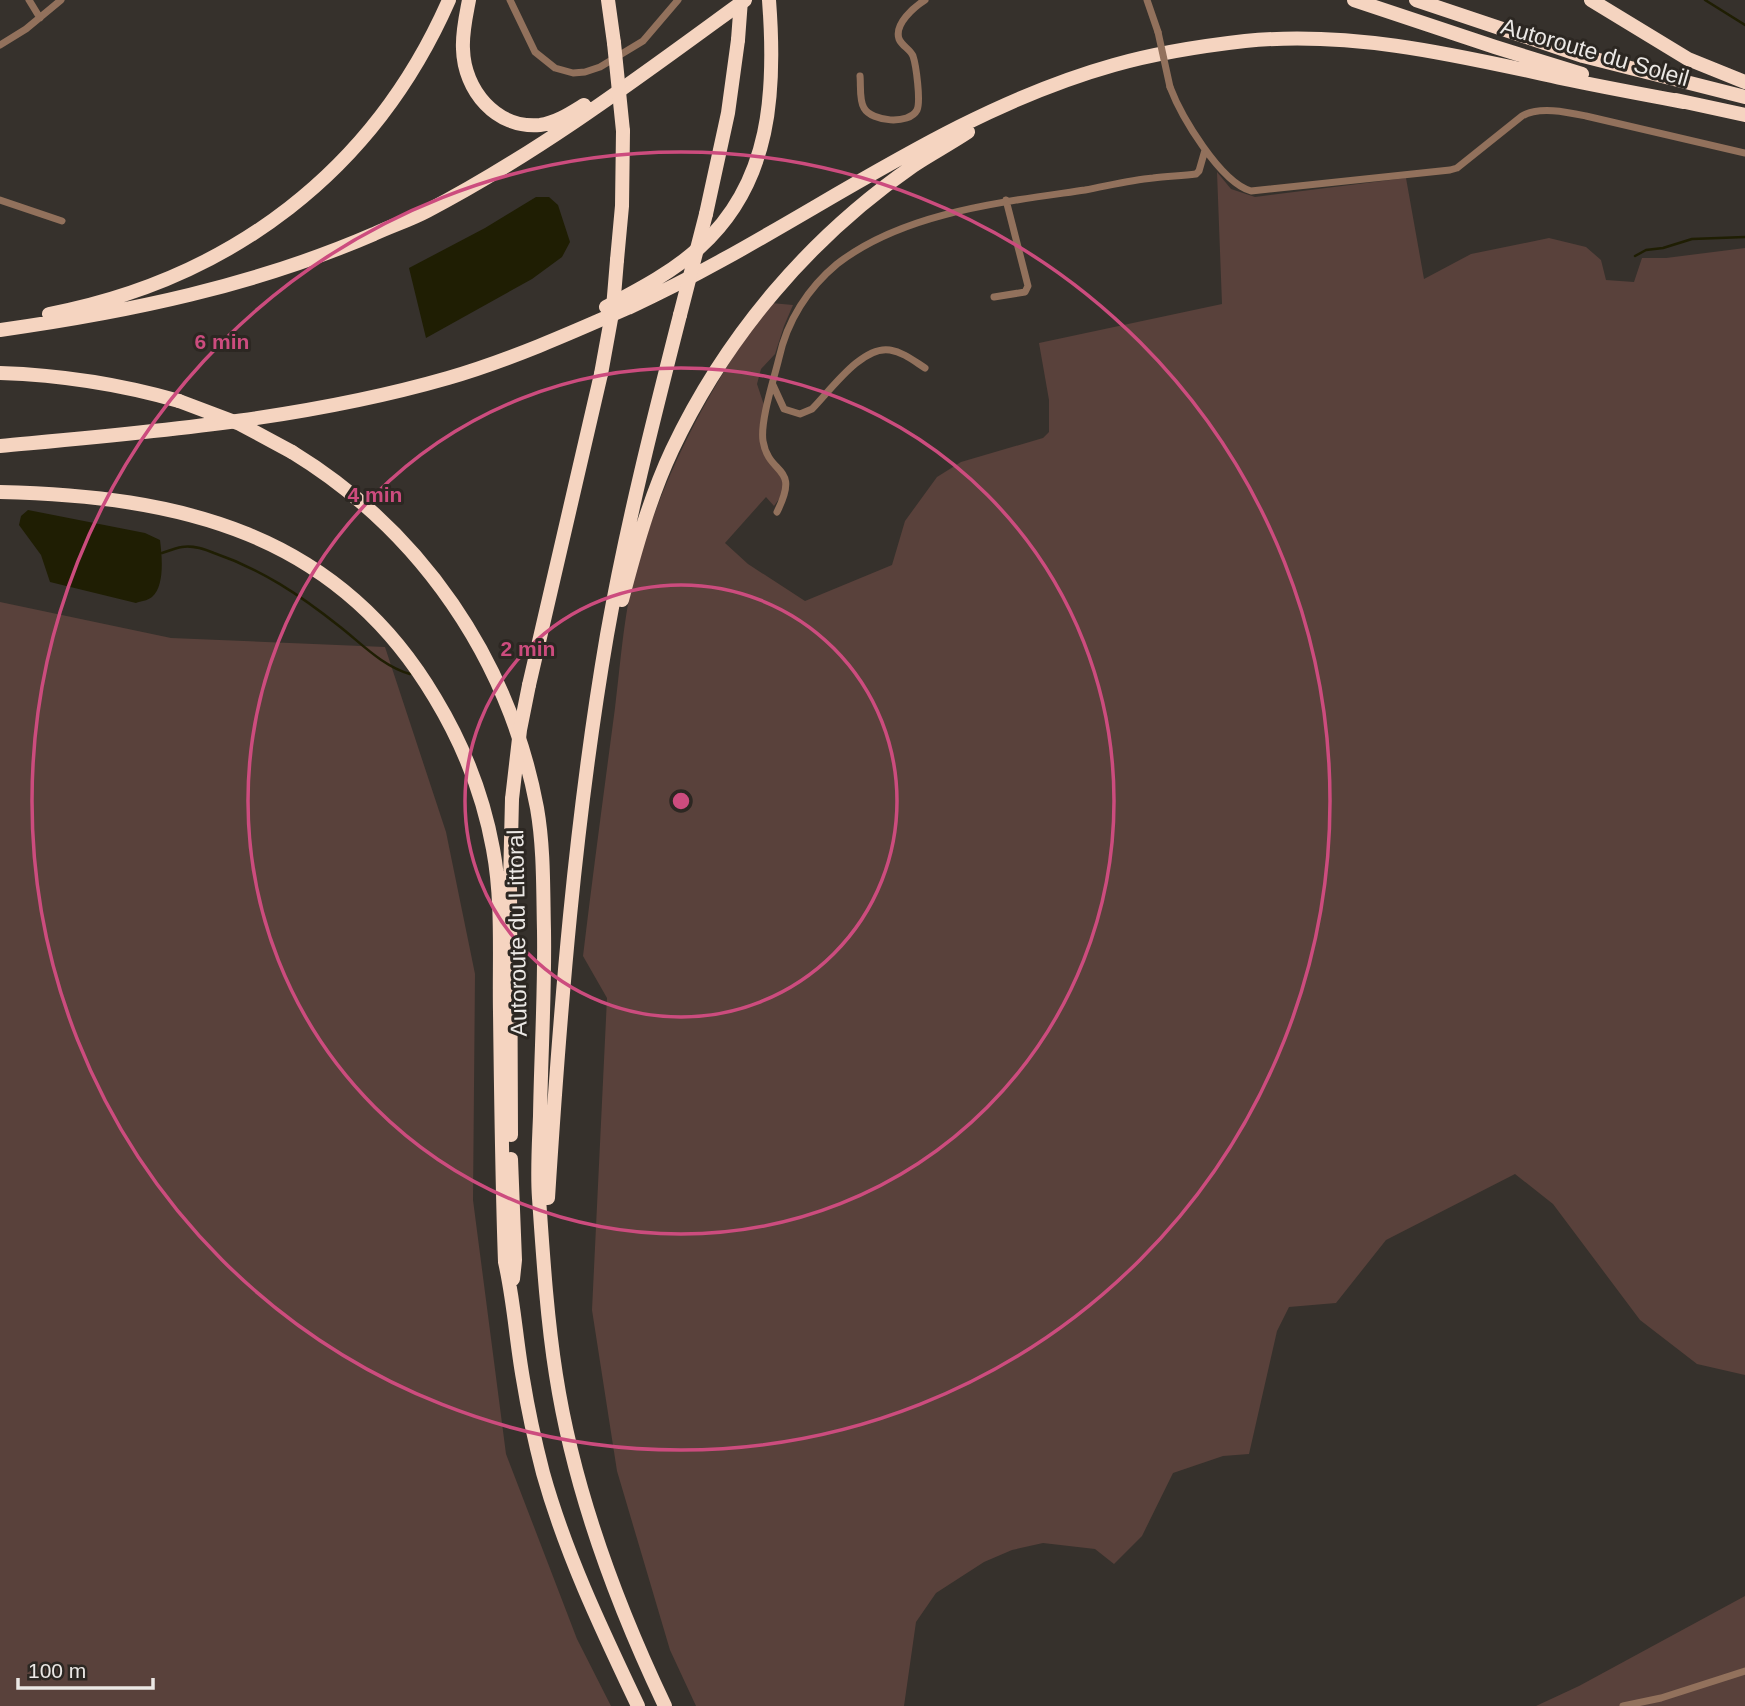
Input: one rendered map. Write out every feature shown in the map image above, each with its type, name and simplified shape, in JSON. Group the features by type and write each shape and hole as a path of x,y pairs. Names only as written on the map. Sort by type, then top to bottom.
{"highway":[{"path":"0,324 98,303 144,289 226,251 275,219 345,159 381,116 415,65 449,0"},
{"path":"469,0 463,50 472,86 488,108 522,125 542,124 570,114 692,37"},
{"path":"602,0 614,40"},
{"path":"512,1291 515,1260 511,1144 512,799 520,730 529,685 601,374 613,309 622,206 623,131 608,0"},
{"path":"0,330 163,303 279,271 425,212 513,162 597,107 743,0"},
{"path":"543,1231 548,1198 570,918 597,696 626,534 706,214 728,113 743,0"},
{"name":"Autoroute du Soleil","path":"1354,0 1495,47 1684,102 1745,115"},
{"name":"Autoroute du Soleil","path":"1416,0 1583,56 1745,97"},
{"path":"1591,0 1688,59 1745,82"},
{"path":"137,434 341,396 438,373 529,342 579,320 638,290 681,262 728,218 755,168 768,111 771,48 769,5"},
{"path":"0,446 137,434 267,418 376,396 450,377 534,347 634,305 727,258 950,132 1020,99 1082,75 1151,55 1246,41 1334,40 1418,48 1684,102"},
{"path":"597,696 635,553 672,451 716,371 766,301 810,251 860,207 914,166 969,132 1082,75"},
{"name":"Autoroute du Littoral","path":"0,373 76,378 114,384 179,401 240,424 292,452 343,487 399,537 446,593 479,644 514,721 537,810 544,933 539,1198 556,1378 576,1470 605,1568 665,1706"},
{"name":"Autoroute du Littoral","path":"0,492 90,497 146,504 247,533 293,555 345,592 393,638 422,675 468,757 485,806 494,853 499,918 505,1262 512,1291 523,1378 543,1472 566,1545 588,1600 638,1706"}],"street":[{"path":"29,0 40,18"},
{"path":"0,45 61,0"},
{"path":"510,0 535,52 555,68 573,73 600,67 643,41 678,0"},
{"path":"860,76 862,105 865,111 880,118 895,120 914,114 918,109 919,98 913,57 900,42 899,33 907,15 925,0"},
{"path":"1147,0 1179,111 1205,150 1232,180 1251,191 1450,170 1457,168 1531,112 1564,112 1586,116 1745,153"},
{"path":"777,512 787,488 786,480 767,454 763,440 766,409 783,341 795,313 816,284 836,265 855,252 906,228 946,215 1006,200 1151,178 1196,174 1205,150"},
{"path":"0,200 62,221"},
{"path":"994,297 1025,292 1028,286 1006,200"},
{"path":"774,385 784,409 800,414 811,409 869,353 887,349 925,368"},
{"path":"1623,1706 1661,1698 1745,1671"}],"shaded area":[{"path":"1217,172 1231,189 1255,197 1406,178 1424,279 1471,254 1549,238 1586,247 1601,260 1606,280 1634,282 1642,258 1666,258 1745,248 1745,1375 1697,1364 1640,1320 1553,1204 1515,1174 1386,1240 1336,1303 1289,1307 1277,1331 1249,1454 1223,1456 1173,1473 1142,1536 1114,1564 1095,1549 1043,1543 1012,1550 984,1562 936,1593 916,1622 904,1706 696,1706 670,1650 617,1471 592,1310 607,998 583,956 626,616 633,579 649,528 693,426 750,332 771,303 793,305 775,354 761,369 757,384 764,405 760,432 781,475 784,485 781,496 774,506 766,497 725,543 748,564 805,601 892,565 905,521 937,477 961,462 1043,438 1049,432 1049,400 1039,343 1222,304"},
{"path":"536,197 549,197 558,205 570,242 562,257 532,279 426,338 409,268 485,228"},
{"path":"28,510 145,533 160,540 162,570 156,592 150,598 136,603 50,582 41,555 19,525 21,516"},
{"path":"0,602 171,638 385,647 446,832 475,974 473,1200 506,1454 577,1639 611,1706 0,1706"},
{"path":"1745,1596 1745,1706 1536,1706 1579,1686"}],"waterway":[{"path":"1705,0 1745,25"},
{"path":"1635,256 1646,250 1692,239 1745,237"},
{"path":"162,553 182,547 194,547 248,567 310,604 381,660 410,674"}]}
